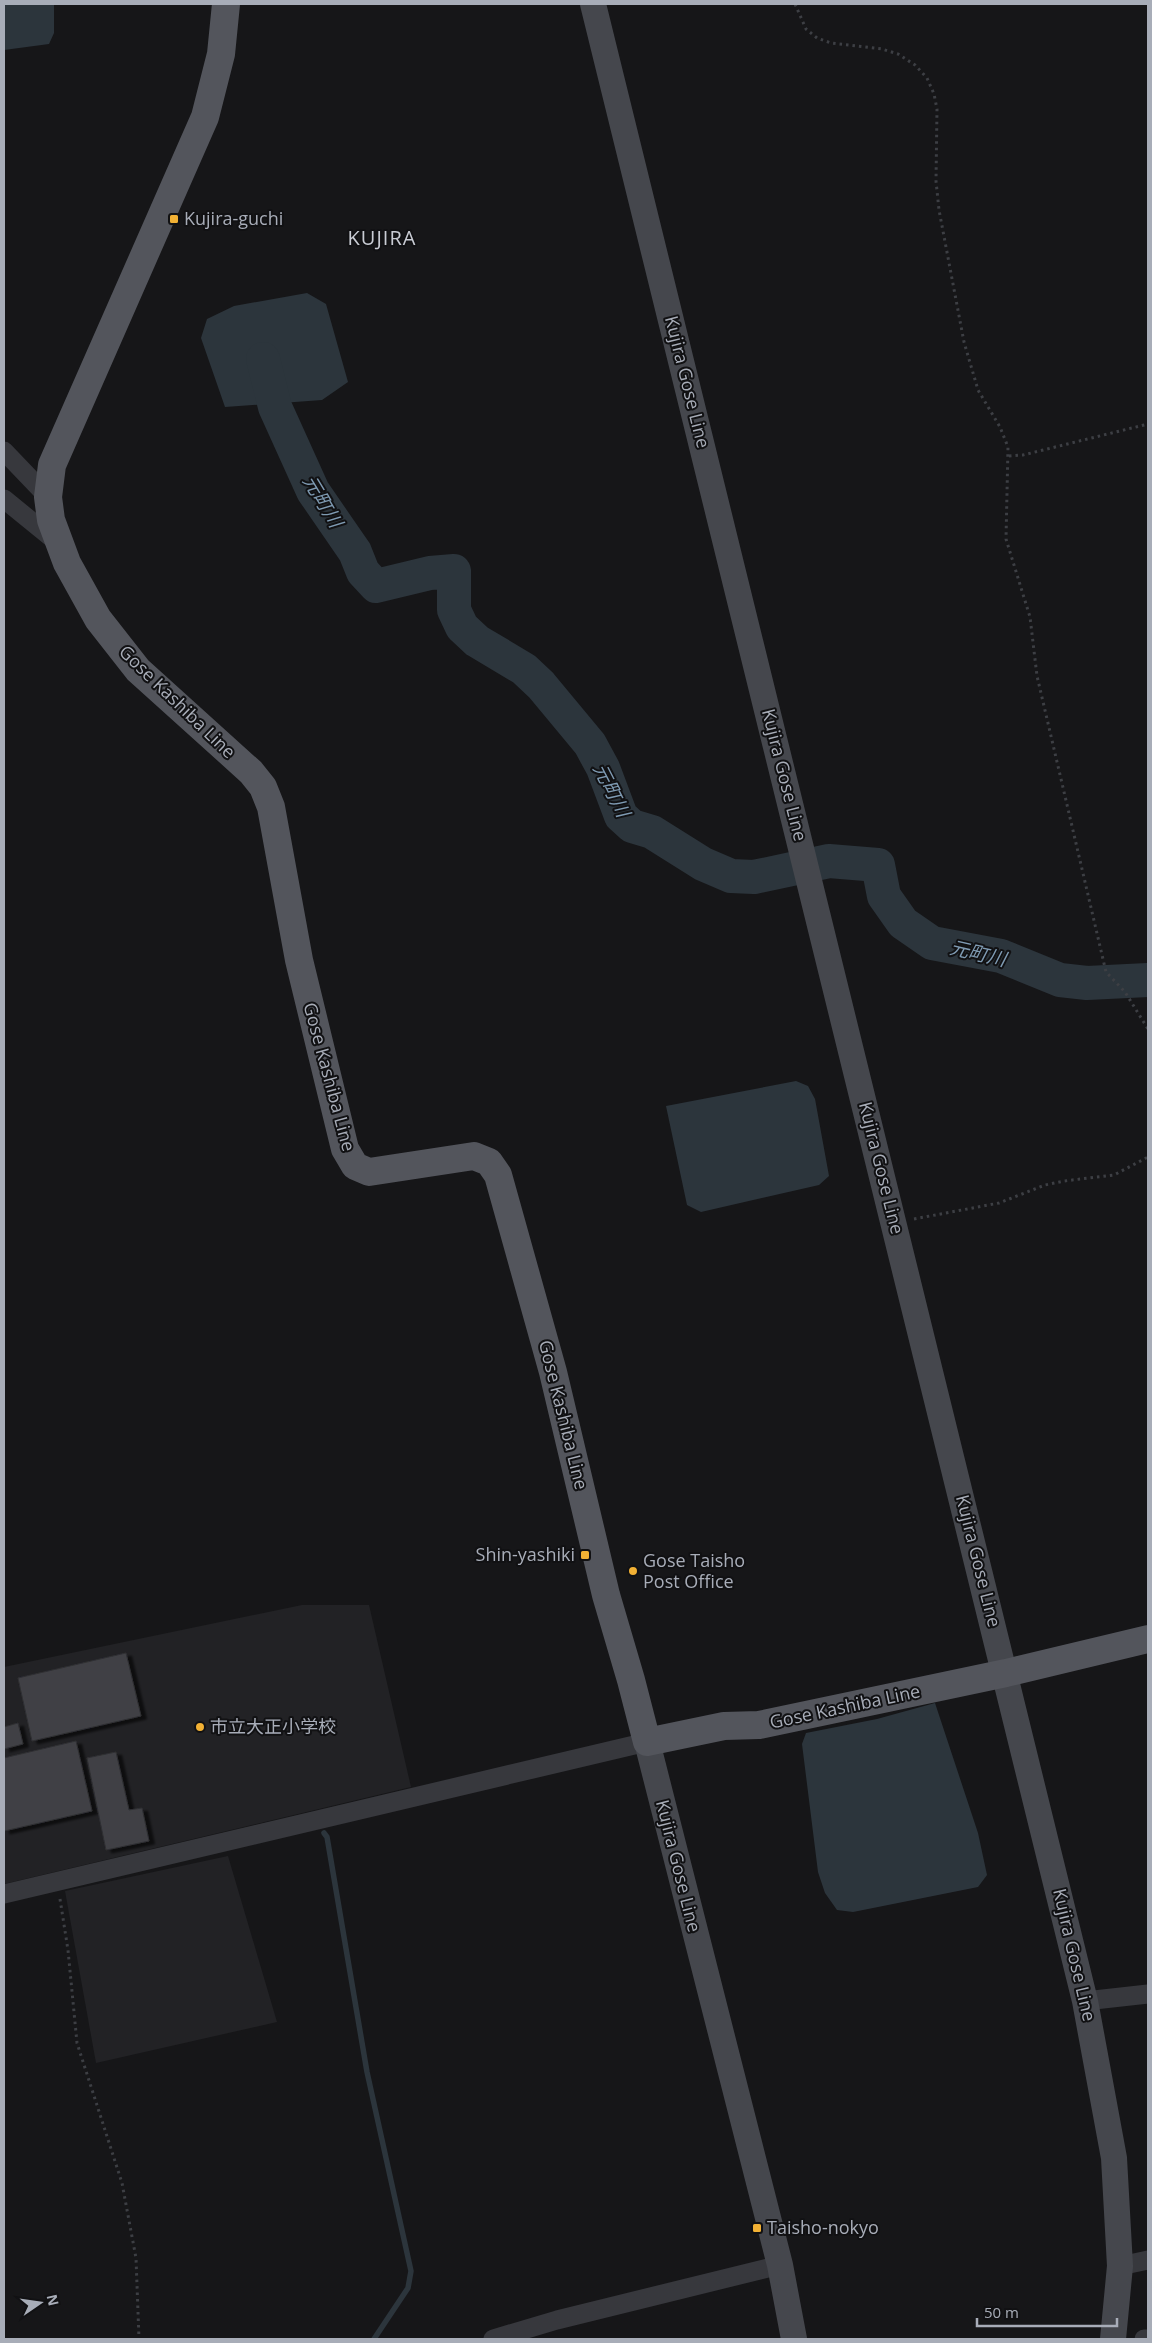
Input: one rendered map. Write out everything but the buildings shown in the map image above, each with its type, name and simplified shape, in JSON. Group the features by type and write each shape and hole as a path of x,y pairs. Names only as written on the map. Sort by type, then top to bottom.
{"main road":[{"name":"Gose Kashiba Line","path":"226,4 221,54 205,117 52,465 48,497 51,520 58,542 98,619 119,647 138,670 251,772 263,787 271,806 310,1012 345,1149 355,1166 369,1172 474,1156 489,1162 498,1175 553,1372 606,1595 629,1671 647,1742 724,1726 759,1725 1006,1673 1148,1639"},
{"name":"Kujira Gose Line","path":"593,4 1086,2001 1114,2158 1120,2266 1113,2339"},
{"name":"Kujira Gose Line","path":"647,1742 780,2265 794,2339"}],"street":[{"path":"4,451 48,497"},
{"path":"4,498 58,542"},
{"path":"4,1894 647,1742"},
{"path":"1086,2001 1148,1994"},
{"path":"1120,2266 1148,2260"},
{"path":"493,2339 557,2320 780,2265"},
{"path":"1144,2339 1148,2338"}],"path":[{"path":"795,4 806,29 817,38 831,43 882,49 898,54 915,65 928,78 934,94 937,109 936,181 939,210 964,342 978,390 1005,438 1009,456 1006,539 1030,617 1038,676 1106,972 1125,992 1148,1029"},
{"path":"1009,456 1023,455 1148,424"},
{"path":"894,1223 999,1203 1045,1185 1114,1175 1148,1157"},
{"path":"57,1882 68,1950 77,2043 122,2182 136,2258 139,2339"}],"shaded area":[{"path":"4,4 54,4 54,33 49,44 4,50"},
{"path":"307,293 326,304 348,382 322,400 225,407 201,338 207,319 234,306"},
{"path":"796,1081 808,1086 815,1099 829,1176 819,1185 701,1212 687,1205 666,1106"},
{"name":"市立大正小学校","path":"302,1605 369,1605 411,1787 4,1884 4,1667"},
{"path":"935,1703 978,1833 987,1875 978,1887 853,1912 837,1910 825,1893 818,1872 802,1744 806,1733 877,1719"},
{"path":"228,1856 277,2022 96,2063 65,1891"}],"waterway":[{"name":"元町川","path":"263,359 275,407 313,491 355,552 363,572 376,586 430,573 454,571 454,610 462,627 477,641 524,669 541,685 590,744 603,768 621,816 632,826 652,832 703,864 731,876 754,877 829,861 878,865 884,896 903,923 932,943 1001,956 1060,980 1087,983 1148,980"},
{"path":"324,1833 327,1837 367,2072 411,2271 408,2288 374,2339"}],"place":[{"name":"Kujira-guchi","path":"174,219"},
{"name":"Shin-yashiki","path":"585,1555"},
{"name":"Gose Taisho Post Office","path":"633,1571"},
{"name":"市立大正小学校","path":"200,1727"},
{"name":"Taisho-nokyo","path":"757,2228"}],"district":[{"name":"KUJIRA","path":"382,238"}]}
